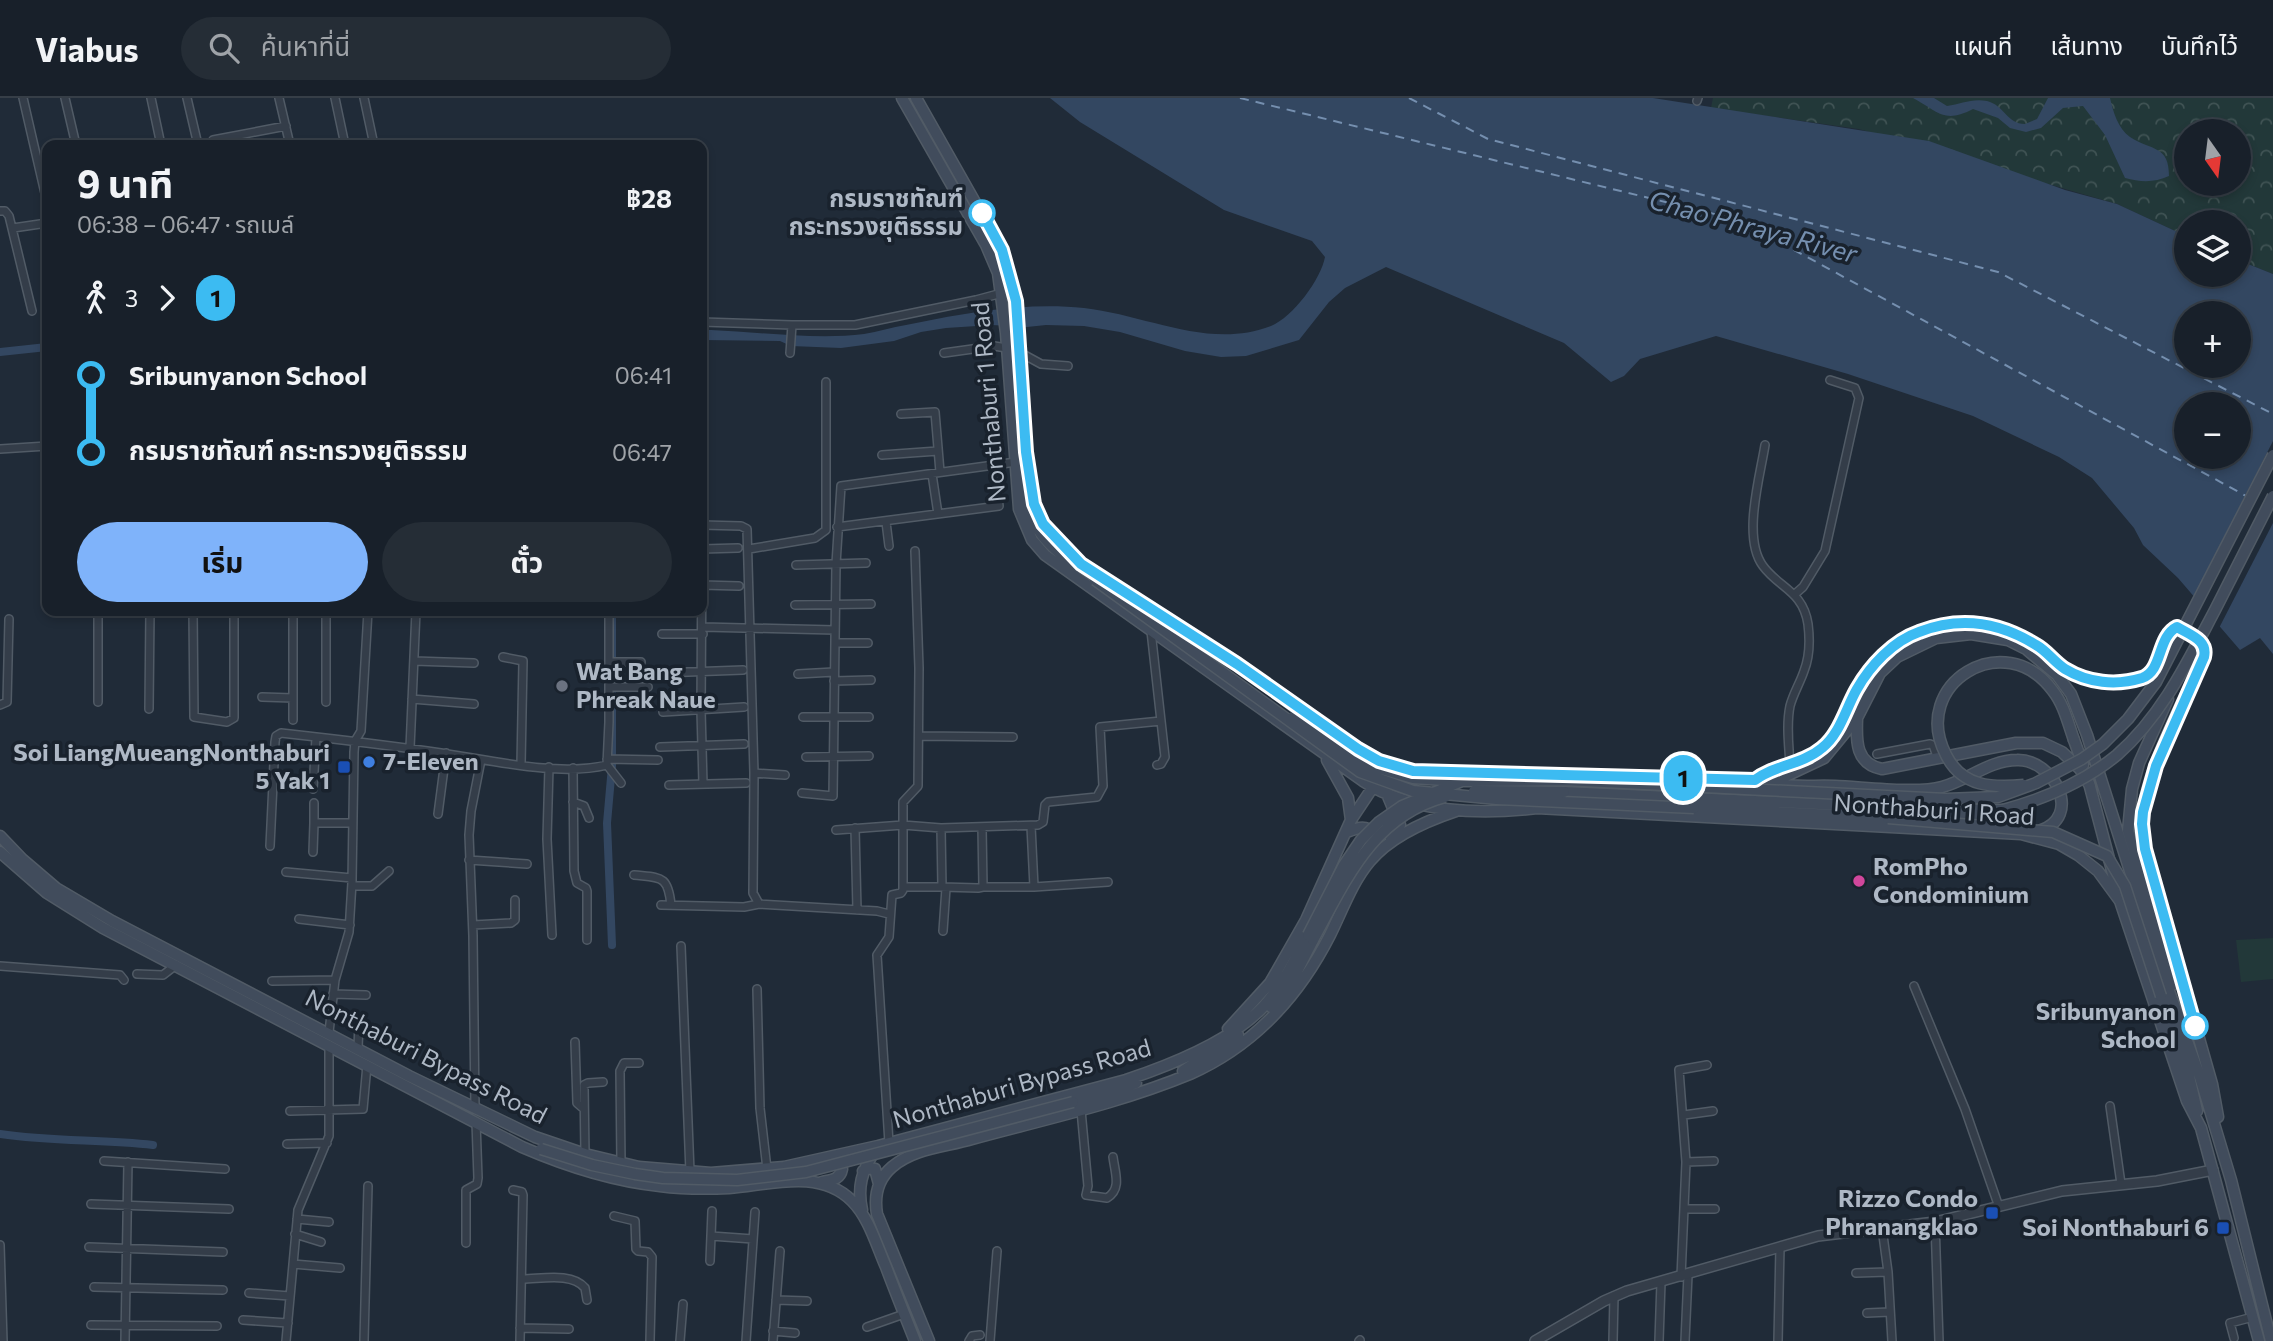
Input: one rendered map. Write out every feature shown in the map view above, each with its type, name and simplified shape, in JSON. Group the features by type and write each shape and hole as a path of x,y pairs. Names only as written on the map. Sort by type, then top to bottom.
{"main road":[{"name":"Nonthaburi 1 Road","path":"902,98 986,245 998,273 1006,332 1019,509 1032,540 1045,555 1320,752 1378,784 1387,793 1410,801 1457,811 1537,808 2021,834 2059,844 2078,855 2098,871 2120,901 2188,1101 2201,1128 2259,1341"},
{"name":"Nonthaburi 1 Road","path":"916,98 1002,250 1016,301 1026,452 1034,504 1043,524 1099,579 1237,664 1335,734 1379,761 1413,771 1755,780 1771,783 1824,758 1857,718 1880,673 1897,657 1936,638 1951,635 1990,636 2017,645 2043,662 2071,694 2087,735 2155,954 2176,1007 2226,1161 2271,1341"},
{"name":"Nonthaburi Bypass Road","path":"1162,1084 1236,1036 1268,1010 1292,981 1344,865 1361,840 1402,806 1462,781 1565,780 1946,799 1998,797 2036,783 2082,760 2129,719 2156,682 2273,455"},
{"path":"1016,462 1026,505 1037,530 1052,548 1364,764 1413,778 1462,781"},
{"path":"2176,1007 2160,934 2128,831 2132,789 2139,763 2175,686 2273,496"},
{"path":"1099,579 1360,772 1413,791 1497,799 1959,819 2028,803 2062,790 2117,754 2175,686"},
{"path":"1755,780 1762,774 1790,765 1823,747 1844,717 1856,690 1873,666 1892,648 1916,632 1949,623 1991,625 2014,632 2039,646 2063,668 2077,675 2092,681 2111,682 2140,678 2151,673 2168,635 2177,627 2203,643 2206,650 2204,657 2156,766 2142,824 2145,849 2212,1084 2226,1161"},
{"path":"2036,783 1990,787 1969,781 1952,768 1944,751 1937,723 1938,710 1950,687 1968,670 1992,662 2009,661 2028,668 2054,691 2062,704 2090,786 2120,901"},
{"path":"1857,718 1861,759 1873,768 1882,769 2016,743 2043,743 2062,752 2080,769 2090,786"},
{"name":"Nonthaburi 1 Road","path":"1335,734 1347,748 1376,770 1378,784"},
{"path":"1320,752 1334,769 1348,798 1351,821"},
{"path":"1771,783 1931,790 1966,779 1997,762 2020,759 2041,767 2055,781 2061,794 2062,808 2048,828 2021,834"},
{"path":"1378,784 1413,771"},
{"path":"1537,774 1526,779 1521,790 1524,798 1537,808"},
{"name":"Nonthaburi Bypass Road","path":"1215,1041 1270,983 1306,920 1351,821 1378,784"},
{"name":"Nonthaburi Bypass Road","path":"0,836 40,875 101,915 529,1134 585,1154 621,1163 690,1172 733,1173 821,1160 1126,1080 1162,1067 1215,1041 1235,1030 1263,1007 1311,937 1349,872 1384,831 1401,817 1429,802 1468,791 1564,792 1945,810 2003,810"},
{"path":"1382,850 1399,827 1387,793"},
{"name":"Nonthaburi Bypass Road","path":"879,1184 891,1168 915,1153 1081,1110 1162,1084 1206,1066 1235,1049 1276,1014 1300,986 1319,958 1370,860 1399,837 1430,819 1457,811"},
{"path":"1888,818 2053,832 2107,856 2125,886 2189,1076 2201,1128"},
{"path":"1347,832 1358,827 1367,827 1376,833 1378,843 1370,860"},
{"name":"Nonthaburi Bypass Road","path":"0,852 37,884 103,928 477,1121 503,1137 551,1159 587,1171 659,1186 699,1188 794,1181 821,1182 844,1194 863,1213"},
{"path":"503,1137 592,1165 663,1178 737,1180 806,1172 1114,1091 1211,1053"},
{"name":"Nonthaburi Bypass Road","path":"883,1145 863,1171 858,1193 863,1213 915,1341"},
{"path":"821,1160 839,1165 842,1169 837,1178 821,1182"},
{"path":"863,1171 875,1169 879,1184 875,1203 877,1214 929,1341"}],"street":[{"path":"23,98 42,180"},
{"path":"65,98 75,140"},
{"path":"151,98 160,140"},
{"path":"187,98 197,140"},
{"path":"279,98 289,140"},
{"path":"335,98 344,140"},
{"path":"364,98 373,140"},
{"path":"218,140 286,127"},
{"path":"0,211 8,213 13,228 32,312"},
{"path":"13,228 42,224"},
{"path":"707,321 792,327 855,325 976,300 1002,298"},
{"path":"790,351 792,327"},
{"path":"944,353 994,346 1007,348"},
{"path":"1019,352 1041,364 1068,366"},
{"path":"1795,594 1803,587 1825,551 1859,398 1855,387 1829,380"},
{"path":"748,549 815,538 825,530 826,382"},
{"path":"901,414 935,412 938,514"},
{"path":"1765,445 1753,522 1754,543 1763,567 1795,594 1807,619 1810,640 1804,672 1790,706 1790,765"},
{"path":"0,449 42,446"},
{"path":"881,456 938,451"},
{"path":"802,793 833,796 836,564 841,486 1016,462"},
{"path":"837,527 999,506 996,482"},
{"path":"886,522 889,546"},
{"path":"707,525 745,527 747,530 754,773 753,894 754,900 759,904"},
{"path":"707,549 738,548"},
{"path":"883,1145 877,955 889,937 892,895 902,892 903,887 903,802 918,786 920,736 915,551"},
{"path":"796,565 866,564"},
{"path":"707,585 739,586"},
{"path":"795,606 871,604"},
{"path":"98,616 98,702"},
{"path":"149,709 150,616"},
{"path":"193,616 194,717 228,722 234,718 234,616"},
{"path":"293,616 293,720"},
{"path":"326,616 326,702"},
{"path":"329,1032 335,980 350,925 355,741 361,731 368,616"},
{"path":"410,748 416,616"},
{"path":"609,616 614,687 612,761 621,783"},
{"path":"703,616 701,710 704,784"},
{"path":"0,705 7,702 9,619"},
{"path":"662,634 750,627 835,630"},
{"path":"1151,631 1165,757 1161,764 1157,765"},
{"path":"835,643 868,643"},
{"path":"503,657 523,661 521,765"},
{"path":"414,661 474,663"},
{"path":"613,662 641,662"},
{"path":"661,673 743,670"},
{"path":"799,674 871,680"},
{"path":"614,687 648,687"},
{"path":"262,697 293,698"},
{"path":"412,699 474,704"},
{"path":"663,712 744,707"},
{"path":"803,717 869,717"},
{"path":"836,830 903,825 941,828 1042,824 1045,805 1048,802 1097,797 1102,792 1100,727 1161,721"},
{"path":"270,846 276,736 281,733 410,748 521,765 573,768 612,761 658,760"},
{"path":"920,736 1013,737"},
{"path":"313,789 316,737"},
{"path":"660,747 744,744"},
{"path":"1877,754 1930,744 1938,759"},
{"path":"438,814 446,754"},
{"path":"806,757 869,756"},
{"path":"475,1108 473,925 469,860 471,811 481,760"},
{"path":"549,767 547,839 552,935"},
{"path":"573,768 574,871 577,883 587,891 587,940"},
{"path":"754,773 785,775"},
{"path":"669,785 746,783"},
{"path":"573,802 584,806 589,818"},
{"path":"313,852 314,803"},
{"path":"314,823 352,823"},
{"path":"1031,826 1034,887"},
{"path":"982,827 983,887"},
{"path":"855,828 857,910"},
{"path":"941,828 943,931"},
{"path":"469,860 527,864"},
{"path":"286,872 372,886 388,872"},
{"path":"634,875 664,880 669,887 671,905"},
{"path":"903,887 1034,887 1108,882"},
{"path":"473,925 511,923 515,917 514,900"},
{"path":"661,905 744,907 759,904 890,914"},
{"path":"299,919 350,925"},
{"path":"681,946 690,1172"},
{"path":"137,974 163,975 176,965"},
{"path":"0,966 120,975 124,980"},
{"path":"272,981 335,980"},
{"path":"1914,986 1965,1109 1999,1206"},
{"path":"757,989 760,1108 766,1169"},
{"path":"333,994 366,995"},
{"path":"344,1019 359,1022 358,1048"},
{"path":"575,1042 577,1103 584,1109"},
{"path":"286,1341 299,1205 327,1143 330,1111 328,1045"},
{"path":"621,1163 620,1071 624,1063 639,1063"},
{"path":"290,1111 360,1110 364,1107 367,1065"},
{"path":"1685,1341 1686,1162 1679,1070 1707,1065"},
{"path":"585,1154 585,1083 603,1082"},
{"path":"2110,1106 2121,1184"},
{"path":"1081,1110 1088,1186 1086,1195 1107,1198 1114,1194 1118,1186 1113,1157"},
{"path":"1684,1115 1713,1111"},
{"path":"466,1244 466,1190 478,1180 477,1121"},
{"path":"287,1144 327,1143"},
{"path":"104,1161 225,1169"},
{"path":"1686,1162 1714,1161"},
{"path":"125,1341 128,1162"},
{"path":"1535,1341 1615,1296 1818,1237 1935,1222 2062,1191 2157,1181 2213,1170"},
{"path":"364,1341 368,1186"},
{"path":"513,1190 522,1192 523,1195 520,1341"},
{"path":"91,1204 229,1209"},
{"path":"1685,1209 1715,1209"},
{"path":"710,1261 712,1211"},
{"path":"746,1341 755,1212"},
{"path":"614,1216 635,1221 636,1249 648,1252 652,1257 650,1341"},
{"path":"297,1219 329,1222"},
{"path":"1935,1222 1939,1341"},
{"path":"1882,1228 1892,1341"},
{"path":"295,1233 321,1242"},
{"path":"711,1236 753,1239"},
{"path":"0,1245 3,1341"},
{"path":"89,1247 223,1252"},
{"path":"1778,1341 1780,1247"},
{"path":"773,1341 780,1251"},
{"path":"990,1341 997,1251"},
{"path":"293,1264 340,1268"},
{"path":"1856,1273 1888,1272"},
{"path":"523,1279 576,1281 585,1288 587,1300"},
{"path":"1659,1341 1661,1282"},
{"path":"94,1287 223,1290"},
{"path":"248,1293 290,1296"},
{"path":"1613,1341 1615,1296"},
{"path":"776,1300 807,1301"},
{"path":"680,1341 683,1304"},
{"path":"1867,1314 1890,1312"},
{"path":"867,1327 904,1314"},
{"path":"2234,1338 2230,1323 2253,1317"},
{"path":"243,1320 288,1323"},
{"path":"91,1325 217,1326"},
{"path":"520,1328 569,1329"},
{"path":"773,1331 795,1333"},
{"path":"969,1341 972,1336 980,1335"}],"green space":[{"path":"1713,98 2273,98 2273,274 2251,265 2251,210 2174,210 2174,230 2117,204 1859,129 1711,108"},
{"path":"2273,938 2273,979 2241,982 2236,940"}],"water":[{"name":"Chao Phraya River","path":"1050,98 1653,98 1929,141 2065,190 2117,204 2174,230 2174,287 2251,287 2251,265 2273,274 2273,654 2260,638 2240,650 2178,578 2143,545 2134,528 2092,478 2059,457 1973,416 1848,374 1716,336 1640,359 1624,376 1611,382 1564,343 1386,267 1345,288 1329,302 1299,340 1246,356 1221,357 1185,351 1120,332 1084,326 992,325 946,328 921,332 894,341 841,348 791,346 780,341 707,340 707,330 846,336 972,313 1039,306 1108,312 1201,333 1248,332 1279,321 1305,296 1318,276 1325,257 1312,241 1224,210 1080,122"},
{"path":"1913,98 1934,98 1947,106 1987,101 1998,106 2014,121 2025,124 2037,119 2048,98 2110,98 2122,129 2130,137 2162,154 2166,159 2169,176 2147,181 2125,178 2105,135 2083,106 2063,108 2041,128 2026,132 2010,128 1998,118 1973,109 1948,116"}],"pier":[{"path":"2273,441 2273,523 2218,630 2192,600"}],"waterway":[{"path":"0,352 42,348"},
{"path":"612,619 612,766 607,823 612,945"},
{"path":"0,1134 153,1145"}],"ferry route":[{"path":"1240,98 1739,220 2248,497"},
{"path":"1409,98 1488,139 1998,272 2273,414"}],"bus line":[{"name":"1","path":"982,213 1002,250 1016,301 1026,452 1034,504 1043,524 1081,564 1237,664 1300,711 1358,749 1393,766 1413,771 1486,774 1755,780 1762,774 1799,762 1823,747 1844,717 1856,690 1873,666 1892,648 1916,632 1949,623 1991,625 2014,632 2039,646 2063,668 2077,675 2092,681 2111,682 2145,677 2151,673 2168,635 2177,627 2203,643 2206,650 2204,657 2156,766 2142,824 2145,849 2195,1026"}],"place":[{"name":"กรมราชทัณฑ์ กระทรวงยุติธรรม","path":"982,213"},
{"name":"Wat Bang Phreak Naue","path":"562,686"},
{"name":"7-Eleven","path":"369,762"},
{"name":"Soi LiangMueangNonthaburi 5 Yak 1","path":"344,767"},
{"name":"RomPho Condominium","path":"1859,881"},
{"name":"Sribunyanon School","path":"2195,1026"},
{"name":"Rizzo Condo Phranangklao","path":"1992,1213"},
{"name":"Soi Nonthaburi 6","path":"2223,1228"}]}
